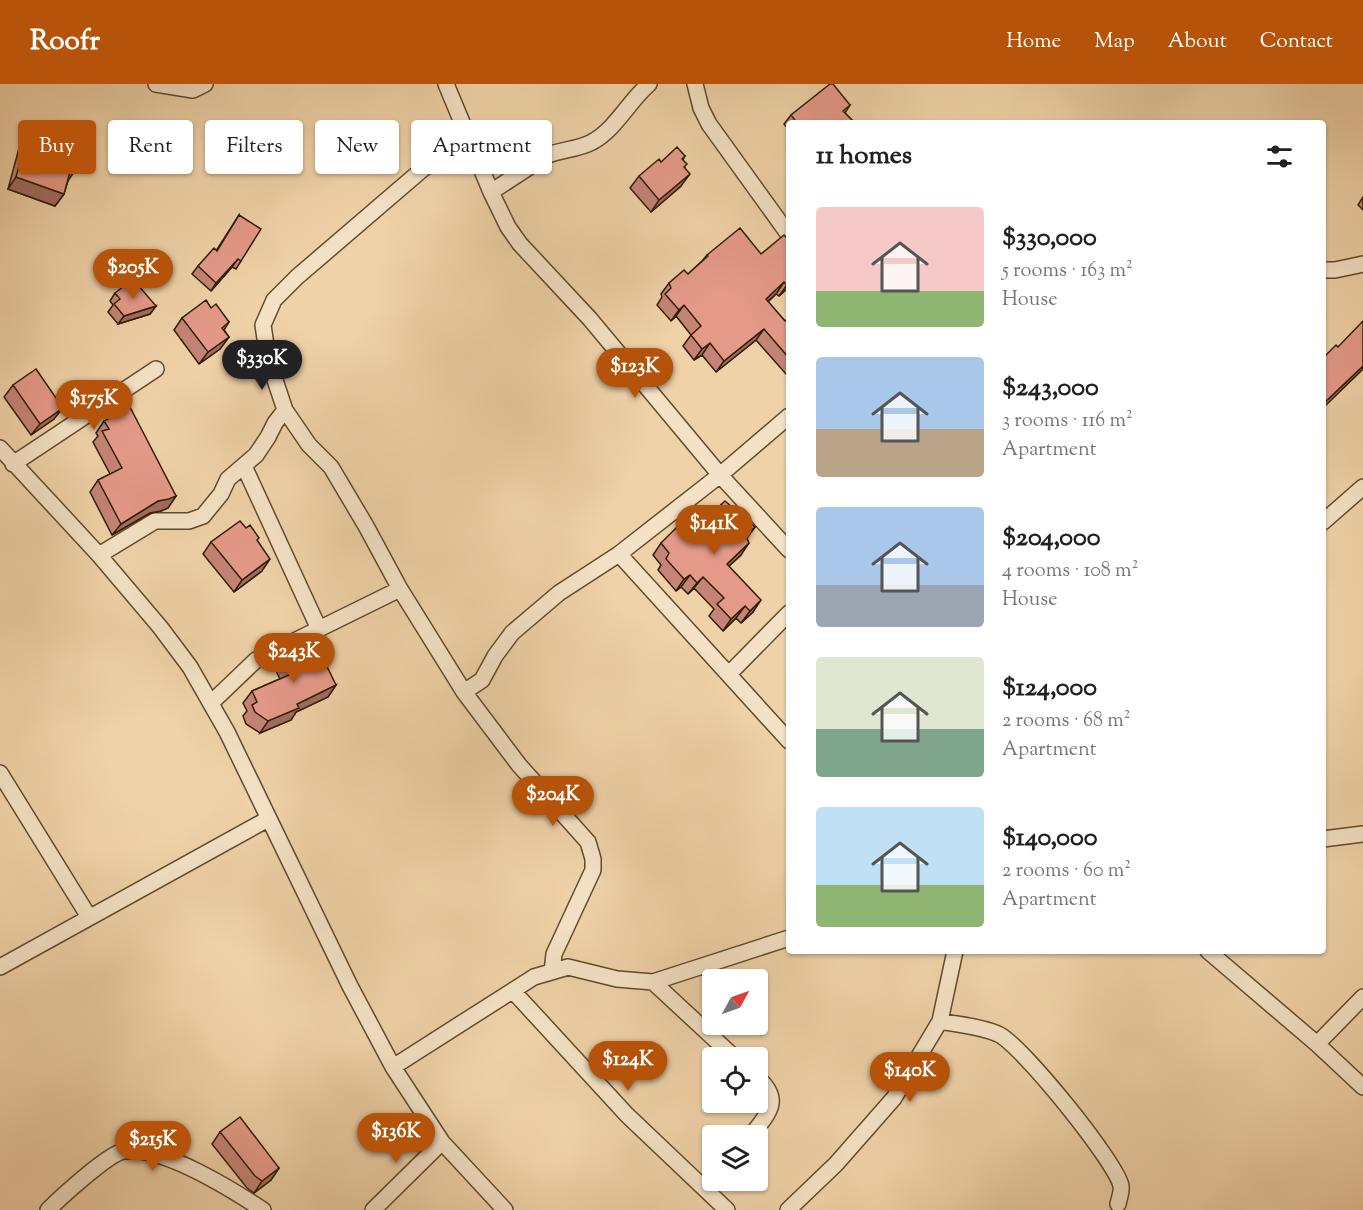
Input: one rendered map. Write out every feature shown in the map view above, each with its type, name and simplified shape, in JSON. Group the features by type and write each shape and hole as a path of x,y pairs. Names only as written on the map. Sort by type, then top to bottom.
{"street":[{"path":"156,84 193,90 205,84"},
{"path":"446,84 460,120"},
{"path":"491,192 546,156 586,146 600,137 649,84"},
{"path":"695,84 701,108 709,124 786,231"},
{"path":"416,174 297,277 274,300 263,325 268,359 285,410 309,445 331,467 366,526 399,589 464,692 519,765 584,836 591,849 593,870 554,954 552,972"},
{"path":"483,174 508,227 520,244 590,319 720,475 786,547"},
{"path":"1326,270 1363,264"},
{"path":"13,464 156,369"},
{"path":"99,555 155,521 189,520 203,516 228,479 256,455 285,410"},
{"path":"464,692 482,680 495,656 513,633 560,593 619,554 720,475 786,419"},
{"path":"0,448 99,555 160,627 190,667 227,732 350,986 393,1067 442,1142 506,1210"},
{"path":"244,466 319,629"},
{"path":"1326,520 1360,496"},
{"path":"619,554 786,738"},
{"path":"211,703 256,660 399,589"},
{"path":"729,675 786,616"},
{"path":"0,773 89,917"},
{"path":"0,967 268,819"},
{"path":"1326,839 1363,834"},
{"path":"393,1067 534,977 568,967 617,979 653,982 786,939"},
{"path":"788,1210 836,1164 894,1098 940,1021 955,954"},
{"path":"1211,954 1317,1044 1363,1088"},
{"path":"1223,964 1231,954"},
{"path":"653,982 723,1047"},
{"path":"513,991 627,1114 702,1178"},
{"path":"1317,1044 1363,997"},
{"path":"940,1021 1000,1034 1019,1049 1063,1101 1115,1172 1121,1187 1118,1204"},
{"path":"759,1125 771,1109 771,1094 768,1090"},
{"path":"374,1210 442,1142"},
{"path":"48,1210 72,1187 123,1151 170,1158 230,1189 263,1210"},
{"path":"715,1191 727,1210"}],"building":[{"path":"833,84 850,105 843,111 852,120 795,120 791,115"},
{"path":"677,147 685,156 682,159 687,164 684,167 690,174 659,200 639,176 659,159 661,162"},
{"path":"18,170 18,174 69,174 64,194 16,177"},
{"path":"239,215 261,229 241,261 238,259 216,283 198,266 214,248 217,251"},
{"path":"740,228 761,254 784,235 786,237 786,284 784,282 766,299 786,320 786,355 764,329 724,361 710,343 702,349 691,335 701,326 684,305 679,310 665,294 671,288 669,283 684,270 688,274"},
{"path":"128,283 133,289 138,285 156,306 124,316 114,304 120,299 115,293"},
{"path":"206,300 211,308 216,304 229,322 222,328 229,337 208,352 182,318"},
{"path":"1363,321 1363,366 1326,401 1326,355 1336,345 1338,347"},
{"path":"36,369 63,408 40,424 13,385"},
{"path":"130,407 176,496 158,501 121,524 98,480 122,468 102,431 109,429 104,421"},
{"path":"725,501 755,527 746,536 749,543 727,564 761,600 750,611 745,606 731,619 717,604 724,598 703,577 697,583 690,575 684,579 666,559 669,553 661,543 686,518 695,529"},
{"path":"240,521 246,528 250,525 270,559 242,580 211,542"},
{"path":"315,642 336,685 297,704 299,708 268,721 255,712 252,705 257,702 252,691 291,674 283,657"},
{"path":"240,1117 279,1168 262,1181 255,1176 220,1132"}]}
